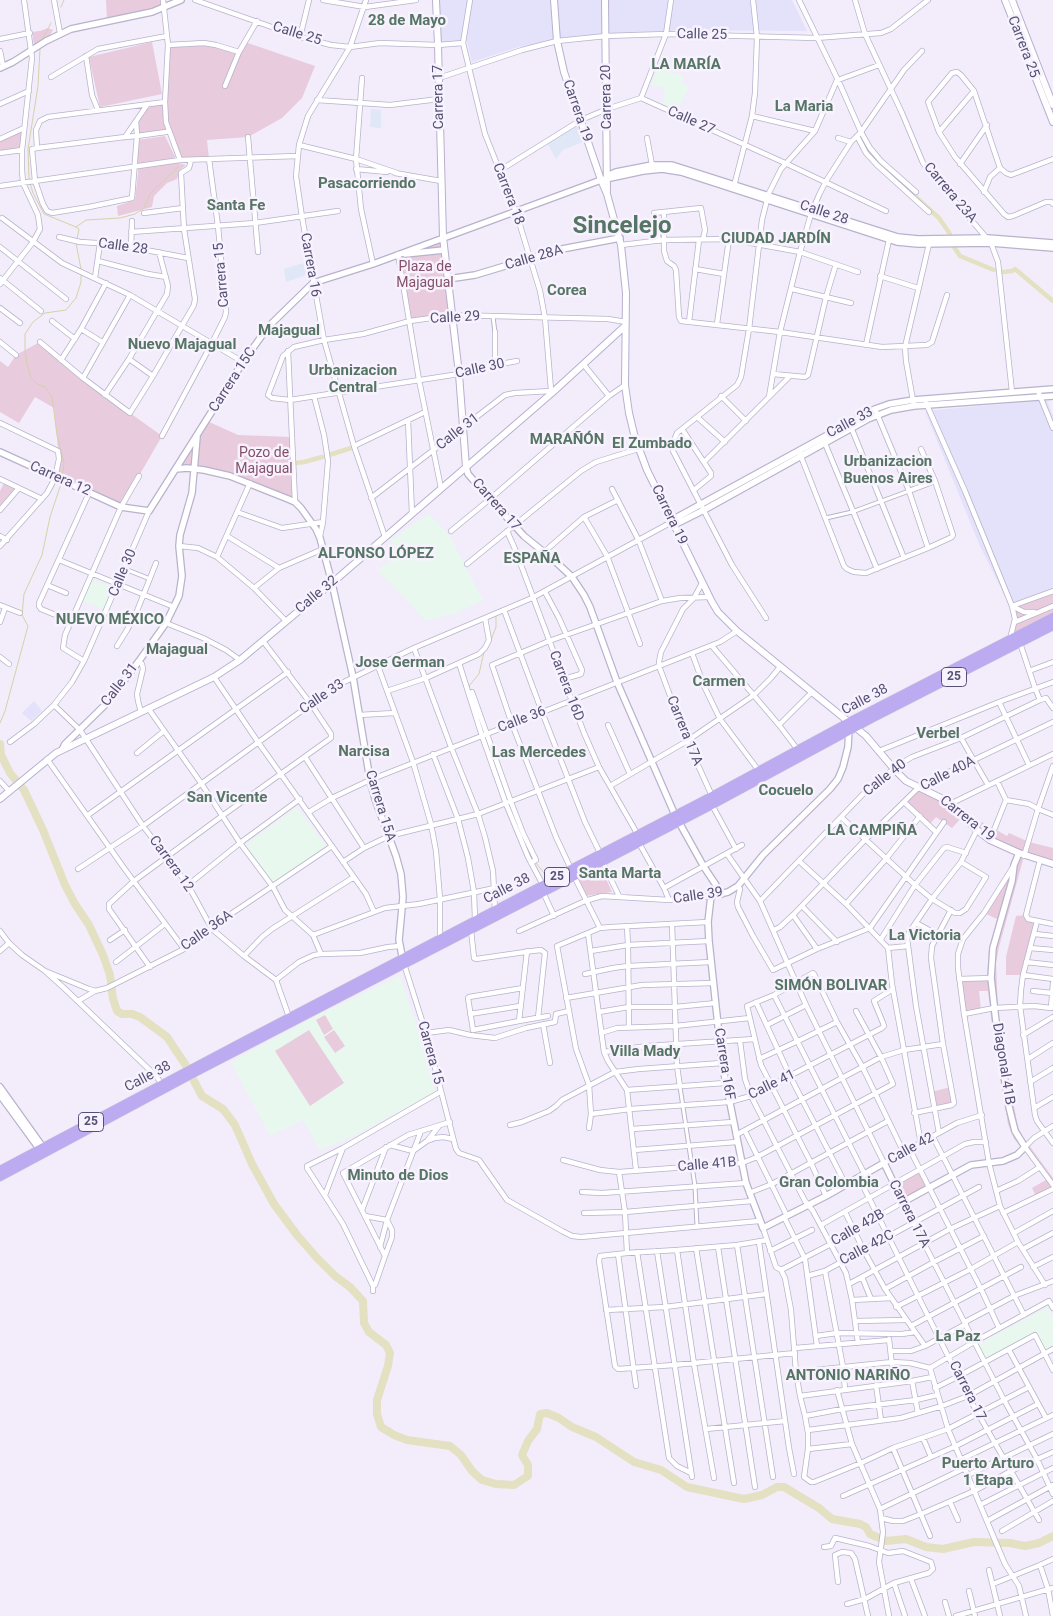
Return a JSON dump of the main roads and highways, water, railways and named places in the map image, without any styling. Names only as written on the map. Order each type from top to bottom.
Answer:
[{"type":"highway","name":"Calle 38","points":[[677,819],[712,796],[849,722],[1053,617]]},
{"type":"highway","name":"Calle 38","points":[[195,1070],[290,1017],[403,961],[471,930],[572,872],[677,819],[712,805],[852,729],[1053,626]]},
{"type":"highway","name":"Calle 38","points":[[0,1170],[43,1150],[403,961],[475,920],[543,888]]},
{"type":"highway","name":"Calle 38","points":[[0,1177],[43,1150]]},
{"type":"main road","name":"Carrera 17","points":[[436,0],[443,237],[464,428],[466,467]]},
{"type":"main road","name":"Carrera 19","points":[[554,0],[557,41],[564,72],[581,120],[606,178]]},
{"type":"main road","name":"Carrera 20","points":[[605,0],[607,194]]},
{"type":"main road","name":"Carrera 25","points":[[1005,0],[1053,122]]},
{"type":"main road","name":"Carrera 25","points":[[1012,0],[1051,94],[1053,105]]},
{"type":"main road","name":"Carrera 19","points":[[607,194],[620,242],[625,275],[625,386],[629,413],[638,449],[671,523],[718,612],[737,631],[849,722],[852,729],[879,751],[906,780],[935,794],[950,804],[976,830],[990,840],[1021,854],[1053,864]]},
{"type":"main road","name":"Calle 32","points":[[0,799],[47,759],[63,748],[214,677],[240,660],[584,365],[625,324]]},
{"type":"waterway","points":[[61,7],[64,0]]},
{"type":"waterway","points":[[41,42],[51,23]]},
{"type":"waterway","points":[[29,179],[28,149],[38,86],[40,49]]},
{"type":"waterway","points":[[865,147],[887,171],[939,218],[950,234]]},
{"type":"waterway","points":[[76,227],[86,220],[120,218],[135,214],[144,208],[150,194],[178,167]]},
{"type":"waterway","points":[[30,183],[44,214],[79,229],[77,239]]},
{"type":"waterway","points":[[76,243],[81,269]]},
{"type":"waterway","points":[[954,247],[960,256],[994,270]]},
{"type":"waterway","points":[[1003,272],[1015,269],[1053,301]]},
{"type":"waterway","points":[[62,477],[64,463],[57,435],[52,397],[45,387],[37,384],[31,378],[27,364],[25,334],[33,322],[45,313],[66,310],[76,298],[81,282],[81,273]]},
{"type":"waterway","points":[[329,455],[351,448]]},
{"type":"waterway","points":[[295,463],[322,457]]},
{"type":"waterway","points":[[0,723],[28,626],[22,615],[24,594],[42,555],[50,517],[61,484]]},
{"type":"waterway","points":[[491,640],[496,627],[496,615]]},
{"type":"waterway","points":[[470,691],[469,686],[479,674],[484,652]]},
{"type":"waterway","points":[[485,738],[507,798]]},
{"type":"waterway","points":[[0,744],[1,755],[10,773],[24,790],[43,830],[65,885],[89,925],[103,955],[110,975],[113,999],[117,1011],[122,1014],[132,1014],[140,1017],[167,1037],[185,1064],[202,1096],[223,1109],[235,1125],[252,1164],[274,1204],[297,1235],[317,1258],[363,1301],[364,1323],[369,1332],[386,1345],[390,1353],[388,1366],[377,1400],[377,1414],[381,1427],[407,1440],[450,1446],[461,1455],[472,1471],[482,1480],[496,1484],[514,1485],[528,1476],[528,1465],[522,1455],[528,1441],[537,1429],[540,1414],[547,1413],[559,1418],[572,1427],[596,1437],[634,1462],[661,1470],[687,1487],[744,1499],[762,1495],[777,1487],[784,1487],[819,1508],[832,1519],[860,1524],[866,1527],[870,1534],[886,1541],[906,1539],[926,1547],[943,1549],[974,1542],[1010,1543],[1025,1546],[1039,1543],[1053,1536]]},
{"type":"waterway","points":[[509,805],[514,816]]},
{"type":"waterway","points":[[536,863],[548,878]]},
{"type":"district","name":"28 de Mayo","points":[[407,21]]},
{"type":"district","name":"LA MARÍA","points":[[686,65]]},
{"type":"district","name":"La Maria","points":[[804,107]]},
{"type":"district","name":"Pasacorriendo","points":[[367,184]]},
{"type":"district","name":"Santa Fe","points":[[236,206]]},
{"type":"district","name":"Sincelejo","points":[[622,227]]},
{"type":"district","name":"CIUDAD JARDÍN","points":[[776,239]]},
{"type":"district","name":"Corea","points":[[567,291]]},
{"type":"district","name":"Majagual","points":[[289,331]]},
{"type":"district","name":"Nuevo Majagual","points":[[182,345]]},
{"type":"district","name":"Urbanizacion Central","points":[[353,380]]},
{"type":"district","name":"MARAÑÓN","points":[[567,440]]},
{"type":"district","name":"El Zumbado","points":[[652,444]]},
{"type":"district","name":"Urbanizacion Buenos Aires","points":[[888,470]]},
{"type":"district","name":"ALFONSO LÓPEZ","points":[[376,554]]},
{"type":"district","name":"ESPAÑA","points":[[532,559]]},
{"type":"district","name":"NUEVO MÉXICO","points":[[110,620]]},
{"type":"district","name":"Majagual","points":[[177,650]]},
{"type":"district","name":"Jose German","points":[[400,663]]},
{"type":"district","name":"Carmen","points":[[719,682]]},
{"type":"district","name":"Verbel","points":[[938,734]]},
{"type":"district","name":"Narcisa","points":[[364,752]]},
{"type":"district","name":"Las Mercedes","points":[[539,753]]},
{"type":"district","name":"Cocuelo","points":[[786,791]]},
{"type":"district","name":"San Vicente","points":[[227,798]]},
{"type":"district","name":"LA CAMPIÑA","points":[[872,831]]},
{"type":"district","name":"Santa Marta","points":[[620,874]]},
{"type":"district","name":"La Victoria","points":[[925,936]]},
{"type":"district","name":"SIMÓN BOLIVAR","points":[[831,986]]},
{"type":"district","name":"Villa Mady","points":[[645,1052]]},
{"type":"district","name":"Minuto de Dios","points":[[398,1176]]},
{"type":"district","name":"Gran Colombia","points":[[829,1183]]},
{"type":"district","name":"La Paz","points":[[958,1337]]},
{"type":"district","name":"ANTONIO NARIÑO","points":[[848,1376]]},
{"type":"district","name":"Puerto Arturo 1 Etapa","points":[[988,1472]]},
{"type":"park label","name":"Plaza de Majagual","points":[[425,276]]},
{"type":"park label","name":"Pozo de Majagual","points":[[264,462]]}]
